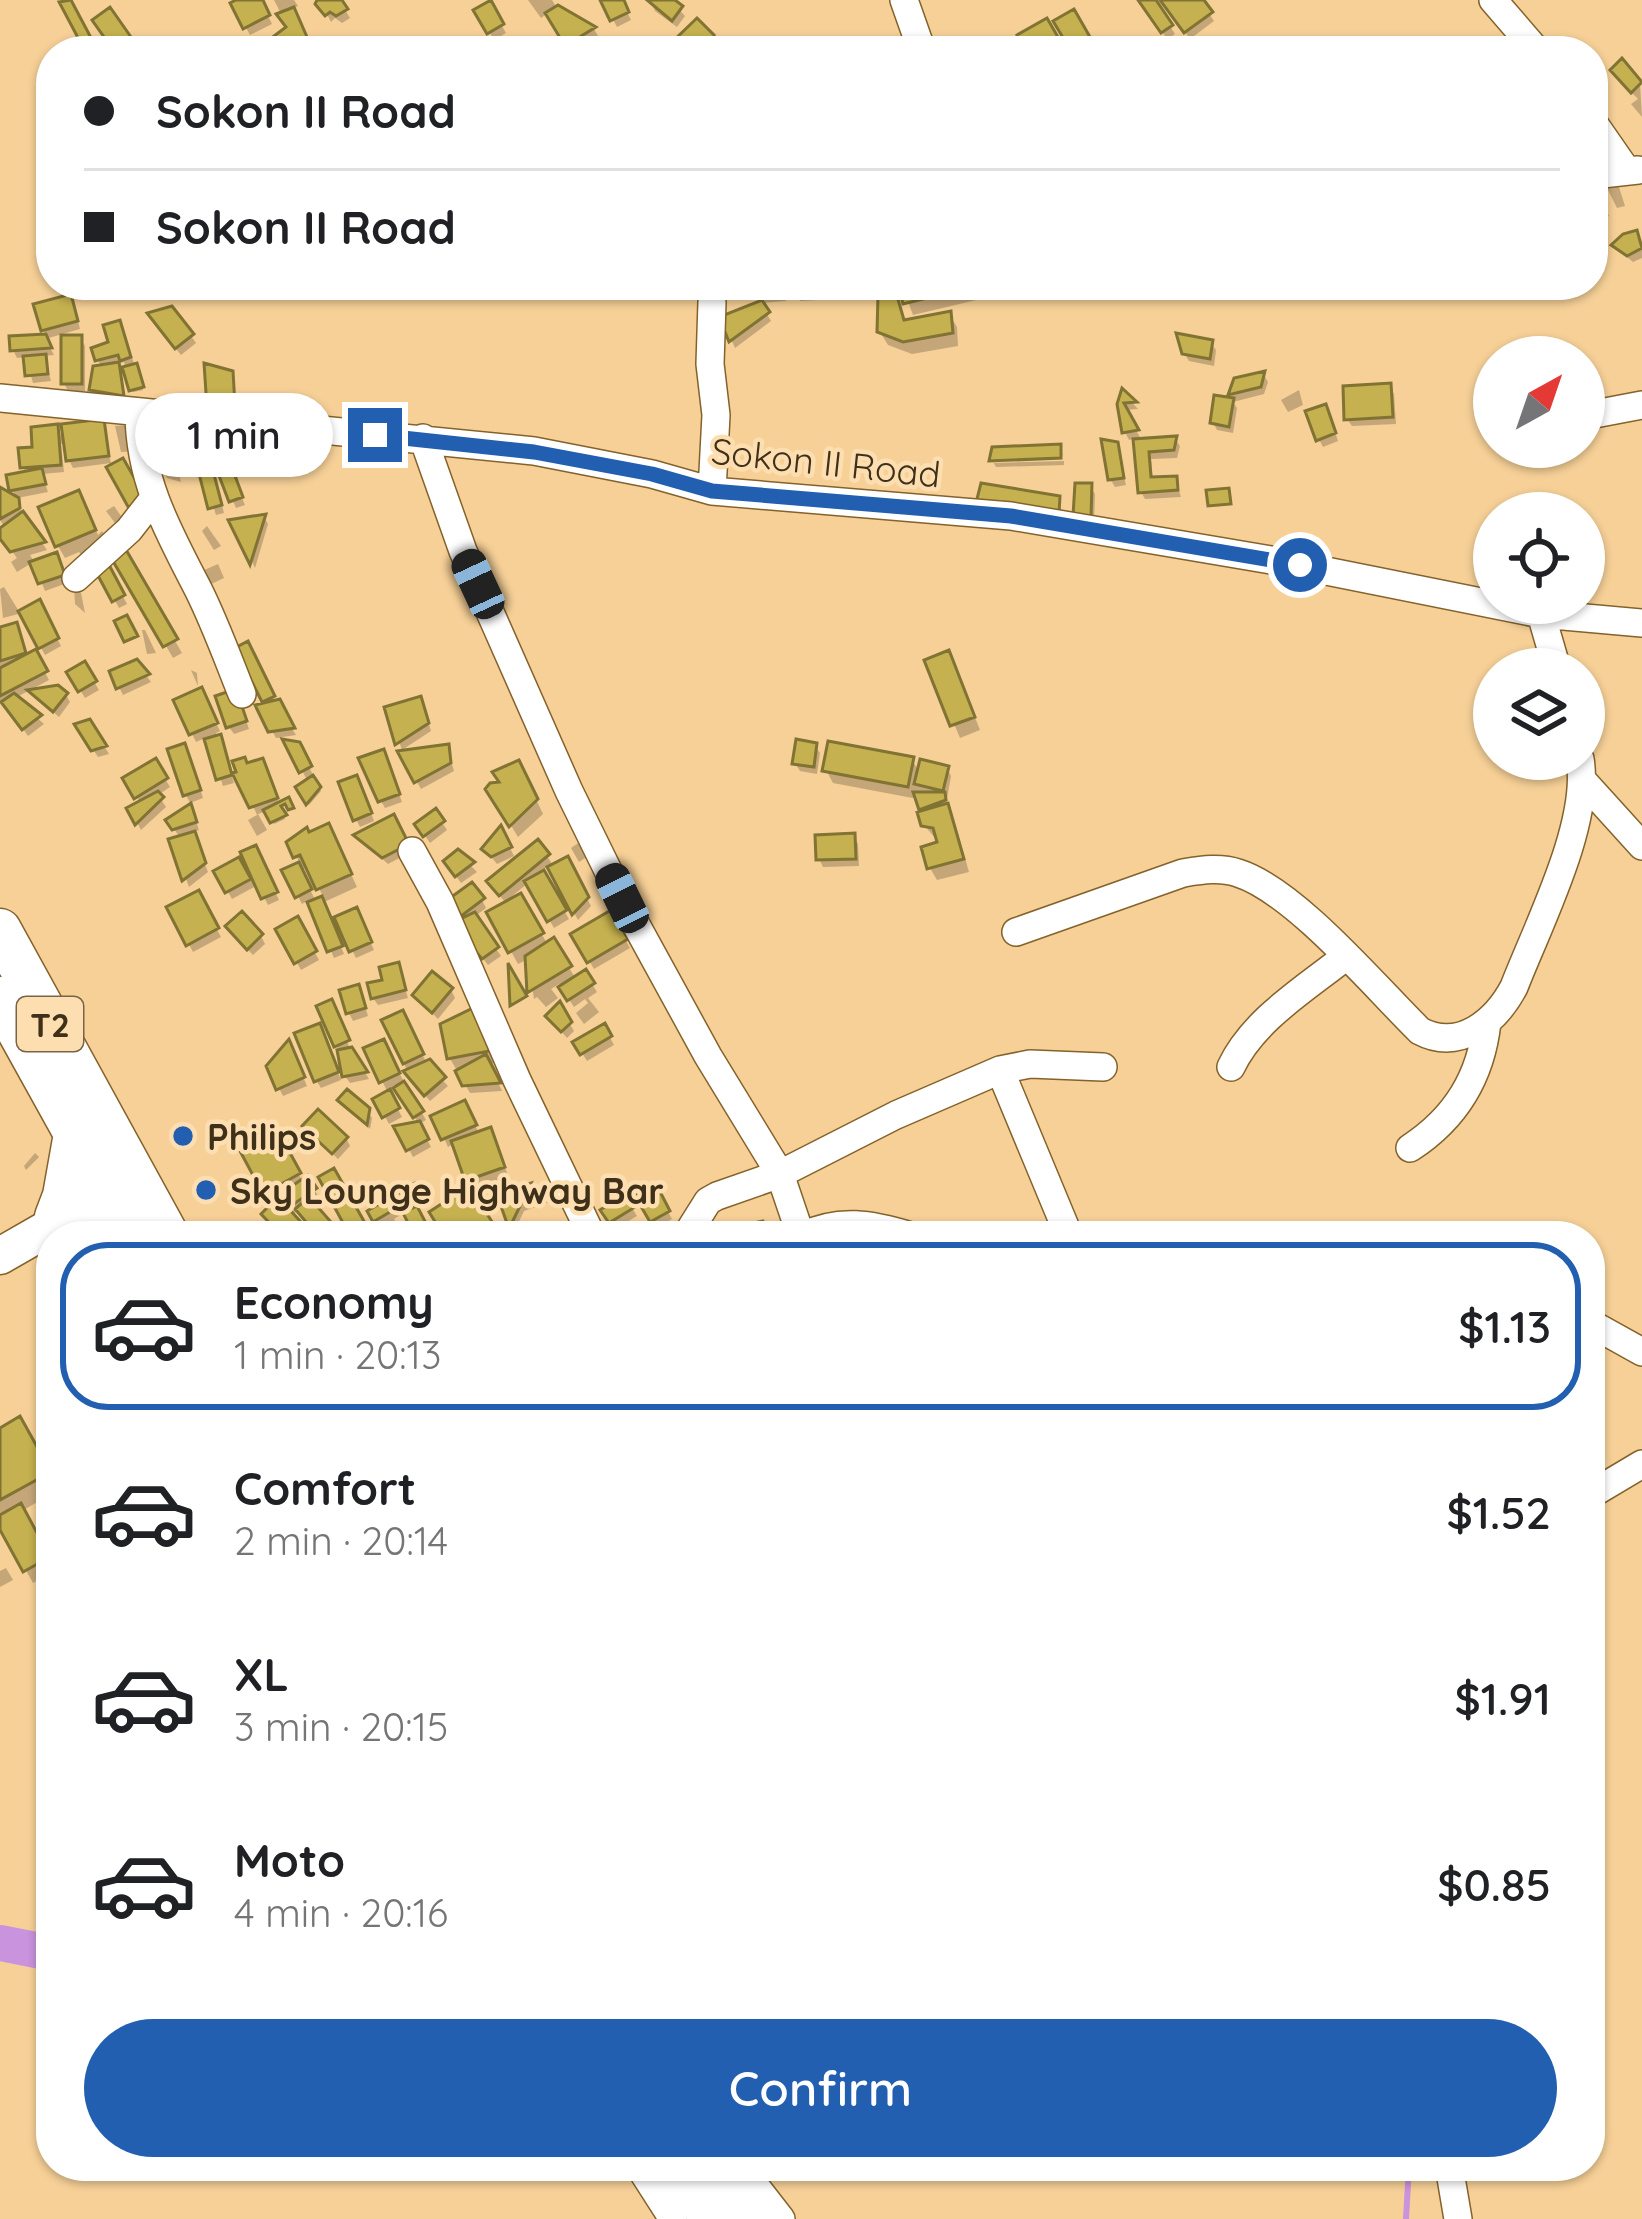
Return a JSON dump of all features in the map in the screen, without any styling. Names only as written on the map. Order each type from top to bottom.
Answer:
[{"type":"highway","name":"T2","points":[[0,930],[123,1205]]},
{"type":"highway","name":"T2","points":[[0,998],[75,1134],[123,1205]]},
{"type":"highway","points":[[58,1221],[75,1134]]},
{"type":"highway","points":[[67,1221],[123,1205]]},
{"type":"highway","points":[[686,2181],[712,2219]]},
{"type":"highway","points":[[729,2181],[756,2219]]},
{"type":"main road","points":[[0,1256],[36,1236]]},
{"type":"street","points":[[904,0],[917,36]]},
{"type":"street","points":[[1492,12],[1520,36]]},
{"type":"street","points":[[1608,139],[1637,172]]},
{"type":"street","points":[[712,302],[710,364],[716,416],[712,491]]},
{"type":"street","name":"Sokon II Road","points":[[0,398],[423,438],[587,460],[712,491],[1011,516],[1473,600]]},
{"type":"street","points":[[1605,412],[1642,404]]},
{"type":"street","points":[[140,412],[145,472],[154,498],[242,694]]},
{"type":"street","points":[[423,438],[463,550],[569,791],[708,1056],[780,1174],[796,1221]]},
{"type":"street","points":[[76,578],[129,530],[154,498]]},
{"type":"street","name":"Sokon II Road","points":[[1605,620],[1642,623]]},
{"type":"street","points":[[1016,932],[1183,873],[1209,868],[1235,872],[1258,881],[1420,1031],[1432,1038],[1456,1037],[1487,1022],[1504,1006],[1514,987],[1578,821],[1581,780]]},
{"type":"street","points":[[1589,780],[1642,846]]},
{"type":"street","points":[[412,851],[440,902],[585,1221]]},
{"type":"street","points":[[1231,1067],[1241,1046],[1259,1027],[1345,957]]},
{"type":"street","points":[[1410,1148],[1453,1114],[1484,1051],[1487,1022]]},
{"type":"street","points":[[695,1221],[708,1201],[780,1174],[896,1115],[1000,1070],[1030,1064],[1103,1067]]},
{"type":"street","points":[[1000,1070],[1063,1221]]},
{"type":"street","points":[[1605,1331],[1642,1352]]},
{"type":"street","points":[[1605,1486],[1642,1464]]},
{"type":"street","points":[[649,2181],[674,2219]]},
{"type":"street","points":[[751,2181],[781,2219]]},
{"type":"street","points":[[1452,2181],[1458,2219]]},
{"type":"building","points":[[71,0],[90,36],[77,36],[59,2]]},
{"type":"building","points":[[263,0],[270,15],[243,29],[230,3]]},
{"type":"building","points":[[317,0],[342,0],[348,9],[325,16]]},
{"type":"building","points":[[491,0],[504,24],[487,34],[473,10]]},
{"type":"building","points":[[600,0],[624,0],[629,12],[610,21]]},
{"type":"building","points":[[647,0],[675,0],[683,6],[672,21]]},
{"type":"building","points":[[1138,0],[1156,0],[1173,25],[1161,33]]},
{"type":"building","points":[[1160,0],[1204,0],[1213,12],[1184,33]]},
{"type":"building","points":[[558,5],[596,27],[581,36],[559,36],[545,13]]},
{"type":"building","points":[[110,7],[130,36],[103,36],[92,20]]},
{"type":"building","points":[[294,7],[307,36],[274,36],[286,27],[276,14]]},
{"type":"building","points":[[1074,9],[1089,36],[1062,36],[1053,21]]},
{"type":"building","points":[[697,18],[714,35],[713,36],[678,36]]},
{"type":"building","points":[[1047,18],[1057,36],[1018,36]]},
{"type":"building","points":[[1622,58],[1642,82],[1631,93],[1610,70]]},
{"type":"building","points":[[1637,230],[1642,248],[1627,256],[1611,245],[1623,234]]},
{"type":"building","points":[[73,300],[78,321],[41,331],[33,304]]},
{"type":"building","points":[[762,300],[770,312],[729,342],[719,317]]},
{"type":"building","points":[[878,300],[898,300],[904,320],[951,311],[953,333],[903,342],[877,332]]},
{"type":"building","points":[[172,306],[194,334],[175,349],[147,313]]},
{"type":"building","points":[[120,320],[131,357],[95,361],[91,348],[108,342],[103,325]]},
{"type":"building","points":[[1176,333],[1213,340],[1210,359],[1182,354]]},
{"type":"building","points":[[46,334],[52,348],[10,351],[9,336]]},
{"type":"building","points":[[61,335],[82,335],[82,384],[61,384]]},
{"type":"building","points":[[46,354],[48,374],[25,376],[23,356]]},
{"type":"building","points":[[119,362],[124,396],[89,390],[93,366]]},
{"type":"building","points":[[137,363],[144,387],[129,391],[122,367]]},
{"type":"building","points":[[204,363],[233,371],[235,406],[207,408]]},
{"type":"building","points":[[1265,371],[1261,387],[1228,395],[1234,378]]},
{"type":"building","points":[[1391,383],[1393,417],[1344,420],[1343,386]]},
{"type":"building","points":[[1122,388],[1137,402],[1124,403],[1139,430],[1122,433],[1117,404]]},
{"type":"building","points":[[1214,395],[1234,398],[1229,427],[1210,423]]},
{"type":"building","points":[[1326,404],[1336,433],[1316,441],[1305,411]]},
{"type":"building","points":[[104,419],[109,456],[66,461],[61,424]]},
{"type":"building","points":[[58,424],[61,465],[20,468],[18,448],[32,447],[31,427]]},
{"type":"building","points":[[166,424],[180,459],[158,468],[144,433]]},
{"type":"building","points":[[263,432],[266,448],[239,453],[236,438]]},
{"type":"building","points":[[210,435],[231,435],[231,458],[210,459]]},
{"type":"building","points":[[1177,436],[1174,450],[1149,452],[1151,477],[1177,476],[1178,490],[1138,493],[1133,439]]},
{"type":"building","points":[[1101,439],[1118,442],[1124,478],[1108,480]]},
{"type":"building","points":[[1061,444],[1061,458],[989,461],[992,447]]},
{"type":"building","points":[[123,458],[148,502],[131,512],[106,467]]},
{"type":"building","points":[[210,459],[222,505],[208,509],[196,462]]},
{"type":"building","points":[[215,465],[231,465],[243,497],[229,502]]},
{"type":"building","points":[[42,468],[46,484],[9,491],[6,475]]},
{"type":"building","points":[[981,483],[1060,496],[1059,514],[976,503]]},
{"type":"building","points":[[1075,483],[1092,483],[1091,517],[1073,516]]},
{"type":"building","points":[[0,487],[19,498],[20,508],[0,519]]},
{"type":"building","points":[[1229,488],[1231,504],[1208,506],[1206,490]]},
{"type":"building","points":[[79,490],[96,530],[55,547],[38,507]]},
{"type":"building","points":[[23,511],[46,542],[10,552],[0,539],[0,528]]},
{"type":"building","points":[[266,514],[250,565],[228,520]]},
{"type":"building","points":[[125,548],[178,639],[163,647],[110,556]]},
{"type":"building","points":[[57,552],[65,575],[38,584],[29,562]]},
{"type":"building","points":[[107,561],[125,595],[112,602],[94,568]]},
{"type":"building","points":[[40,599],[59,638],[38,649],[18,611]]},
{"type":"building","points":[[127,615],[138,636],[124,642],[114,621]]},
{"type":"building","points":[[17,622],[26,653],[0,661],[0,627]]},
{"type":"building","points":[[248,641],[275,696],[262,702],[235,648]]},
{"type":"building","points":[[36,649],[48,671],[0,696],[0,668]]},
{"type":"building","points":[[949,650],[975,717],[950,726],[924,660]]},
{"type":"building","points":[[137,659],[150,674],[116,689],[109,671]]},
{"type":"building","points":[[85,661],[97,681],[78,692],[66,672]]},
{"type":"building","points":[[58,685],[68,693],[53,712],[27,690]]},
{"type":"building","points":[[202,687],[218,723],[189,735],[173,700]]},
{"type":"building","points":[[236,689],[247,721],[226,728],[215,696]]},
{"type":"building","points":[[14,693],[42,715],[22,730],[1,702]]},
{"type":"building","points":[[421,696],[429,723],[395,745],[384,707]]},
{"type":"building","points":[[280,699],[295,728],[268,732],[255,705]]},
{"type":"building","points":[[90,719],[107,746],[91,751],[74,724]]},
{"type":"building","points":[[221,734],[232,775],[216,780],[204,739]]},
{"type":"building","points":[[282,739],[300,742],[312,766],[299,773]]},
{"type":"building","points":[[796,739],[817,743],[814,767],[792,764]]},
{"type":"building","points":[[828,741],[914,757],[908,787],[822,771]]},
{"type":"building","points":[[185,743],[201,790],[183,796],[167,749]]},
{"type":"building","points":[[449,744],[451,763],[414,783],[397,751]]},
{"type":"building","points":[[384,749],[400,794],[378,802],[358,758]]},
{"type":"building","points":[[245,757],[247,763],[263,758],[278,798],[249,808],[232,773],[236,772],[232,761]]},
{"type":"building","points":[[156,758],[168,778],[134,799],[122,778]]},
{"type":"building","points":[[920,759],[949,766],[943,791],[914,784]]},
{"type":"building","points":[[519,760],[538,799],[509,827],[485,789],[499,782],[492,772]]},
{"type":"building","points":[[313,775],[321,787],[306,805],[295,787]]},
{"type":"building","points":[[357,775],[372,813],[353,821],[338,782]]},
{"type":"building","points":[[158,791],[164,797],[135,825],[126,808]]},
{"type":"building","points":[[913,792],[945,792],[946,800],[919,810]]},
{"type":"building","points":[[289,797],[294,808],[281,806],[287,815],[270,823],[263,810]]},
{"type":"building","points":[[191,803],[197,822],[172,830],[165,820]]},
{"type":"building","points":[[948,803],[964,859],[927,869],[921,847],[937,842],[933,828],[921,826],[917,812]]},
{"type":"building","points":[[436,808],[445,821],[423,837],[414,824]]},
{"type":"building","points":[[394,814],[409,844],[382,858],[353,835]]},
{"type":"building","points":[[329,823],[352,874],[316,890],[300,855],[293,858],[286,842],[307,827],[309,832]]},
{"type":"building","points":[[501,825],[512,847],[491,857],[481,849]]},
{"type":"building","points":[[195,831],[206,863],[182,881],[168,839]]},
{"type":"building","points":[[855,833],[856,859],[816,860],[815,835]]},
{"type":"building","points":[[538,839],[550,854],[499,896],[486,881]]},
{"type":"building","points":[[256,845],[278,892],[261,899],[240,852]]},
{"type":"building","points":[[458,849],[475,862],[455,877],[443,861]]},
{"type":"building","points":[[568,856],[589,897],[572,915],[547,867]]},
{"type":"building","points":[[239,857],[251,879],[225,893],[213,871]]},
{"type":"building","points":[[299,862],[312,889],[295,898],[281,870]]},
{"type":"building","points":[[544,870],[567,910],[547,922],[524,881]]},
{"type":"building","points":[[472,882],[485,898],[452,923],[439,906]]},
{"type":"building","points":[[199,890],[219,928],[186,946],[166,907]]},
{"type":"building","points":[[521,893],[544,933],[508,953],[486,912]]},
{"type":"building","points":[[322,896],[343,946],[327,952],[307,902]]},
{"type":"building","points":[[357,907],[372,942],[349,952],[334,917]]},
{"type":"building","points":[[611,910],[628,939],[587,963],[570,934]]},
{"type":"building","points":[[242,911],[263,934],[247,950],[225,926]]},
{"type":"building","points":[[475,912],[499,947],[482,959],[452,923]]},
{"type":"building","points":[[298,916],[317,951],[294,964],[275,929]]},
{"type":"building","points":[[554,937],[572,966],[527,993],[525,956]]},
{"type":"building","points":[[399,962],[406,990],[371,999],[367,983],[382,980],[379,967]]},
{"type":"building","points":[[508,963],[527,996],[510,1006]]},
{"type":"building","points":[[586,969],[595,983],[567,1001],[558,987]]},
{"type":"building","points":[[432,971],[453,988],[432,1013],[412,995]]},
{"type":"building","points":[[359,984],[366,1008],[346,1014],[339,990]]},
{"type":"building","points":[[332,999],[350,1040],[334,1047],[316,1006]]},
{"type":"building","points":[[560,1001],[572,1022],[561,1032],[545,1016]]},
{"type":"building","points":[[475,1007],[495,1050],[447,1059],[440,1024]]},
{"type":"building","points":[[403,1010],[424,1054],[403,1064],[381,1020]]},
{"type":"building","points":[[320,1023],[339,1072],[314,1082],[294,1033]]},
{"type":"building","points":[[605,1023],[612,1036],[580,1055],[572,1042]]},
{"type":"building","points":[[289,1039],[305,1077],[276,1090],[266,1066]]},
{"type":"building","points":[[384,1039],[400,1073],[379,1083],[363,1048]]},
{"type":"building","points":[[352,1047],[368,1072],[342,1077],[337,1050]]},
{"type":"building","points":[[486,1054],[501,1083],[462,1086],[455,1071]]},
{"type":"building","points":[[430,1059],[446,1077],[424,1096],[403,1071]]},
{"type":"building","points":[[404,1081],[424,1111],[413,1118],[393,1088]]},
{"type":"building","points":[[347,1089],[370,1108],[367,1125],[337,1100]]},
{"type":"building","points":[[390,1089],[400,1108],[382,1118],[372,1099]]},
{"type":"building","points":[[465,1100],[477,1125],[441,1140],[430,1116]]},
{"type":"building","points":[[318,1109],[348,1137],[332,1154],[302,1126]]},
{"type":"building","points":[[420,1121],[429,1139],[406,1151],[393,1126]]},
{"type":"building","points":[[491,1127],[505,1167],[465,1181],[451,1141]]},
{"type":"building","points":[[278,1131],[301,1173],[263,1194],[240,1151]]},
{"type":"building","points":[[334,1168],[364,1221],[342,1221],[318,1177]]},
{"type":"building","points":[[308,1175],[317,1188],[288,1208],[279,1195]]},
{"type":"building","points":[[415,1183],[424,1192],[375,1221],[367,1211]]},
{"type":"building","points":[[531,1183],[513,1221],[506,1221],[497,1195]]},
{"type":"building","points":[[656,1184],[670,1211],[649,1221],[635,1196]]},
{"type":"building","points":[[469,1186],[492,1221],[435,1221],[429,1212]]},
{"type":"building","points":[[627,1193],[635,1207],[612,1221],[600,1210]]},
{"type":"building","points":[[278,1197],[300,1221],[268,1221],[261,1214]]},
{"type":"building","points":[[309,1197],[330,1221],[305,1221],[295,1209]]},
{"type":"building","points":[[417,1206],[425,1221],[407,1221],[403,1213]]},
{"type":"building","points":[[20,1416],[36,1445],[36,1480],[0,1500],[0,1428]]},
{"type":"building","points":[[21,1503],[36,1531],[36,1565],[23,1572],[0,1530],[0,1515]]},
{"type":"waterway","points":[[0,1943],[36,1950]]},
{"type":"waterway","points":[[1406,2219],[1408,2181]]},
{"type":"place","name":"Philips","points":[[183,1136]]},
{"type":"place","name":"Sky Lounge Highway Bar","points":[[206,1190]]},
{"type":"route","points":[[375,435],[534,452],[652,474],[712,491],[1011,516],[1300,565]]}]
